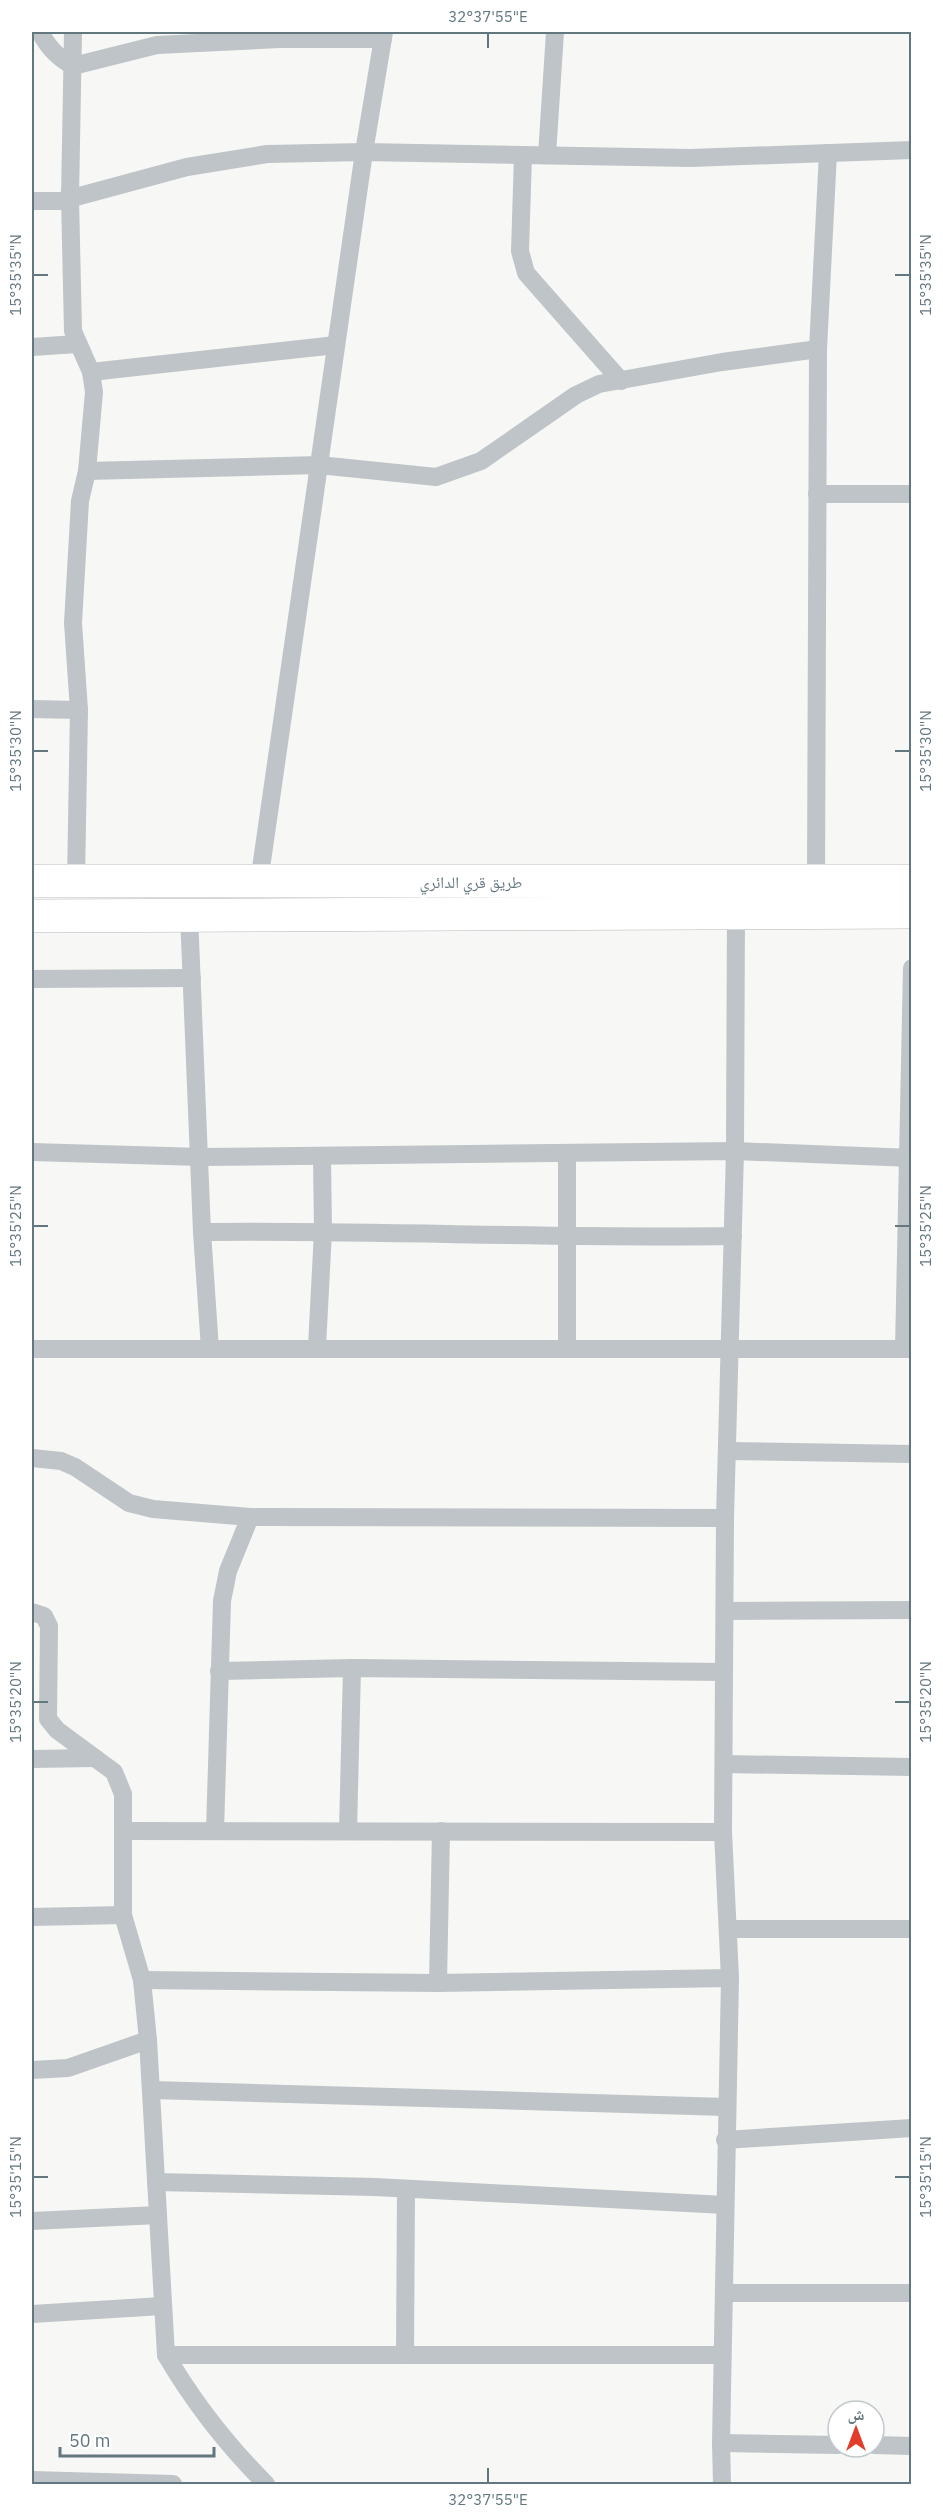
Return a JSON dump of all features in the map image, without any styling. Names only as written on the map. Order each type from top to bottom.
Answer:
[{"type":"highway","name":"طريق قري الدائري","points":[[32,881],[259,882],[736,898],[912,912]]},
{"type":"highway","name":"طريق قري الدائري","points":[[32,916],[189,915],[736,898],[816,882],[912,881]]},
{"type":"street","points":[[40,32],[47,45],[61,59],[73,66],[156,45],[384,35],[364,152],[259,882]]},
{"type":"street","points":[[73,32],[70,198],[73,331],[76,344],[91,372],[94,392],[87,471],[80,501],[73,623],[79,710],[76,880]]},
{"type":"street","points":[[547,155],[555,32]]},
{"type":"street","points":[[32,201],[70,198],[223,159],[267,154],[364,152],[691,158],[912,150]]},
{"type":"street","points":[[816,882],[818,350],[828,153]]},
{"type":"street","points":[[523,155],[520,250],[526,273],[621,381]]},
{"type":"street","points":[[32,347],[76,344]]},
{"type":"street","points":[[91,372],[336,345]]},
{"type":"street","points":[[87,471],[319,465],[436,477],[481,461],[576,395],[599,384],[722,362],[818,350]]},
{"type":"street","points":[[817,494],[912,494]]},
{"type":"street","points":[[32,710],[79,710]]},
{"type":"street","points":[[722,2484],[725,2140],[730,1978],[723,1832],[725,1518],[735,1151],[736,898]]},
{"type":"street","points":[[189,915],[201,1157],[202,1232],[210,1349]]},
{"type":"street","points":[[32,1349],[567,1347],[908,1349],[912,968]]},
{"type":"street","points":[[32,979],[192,978]]},
{"type":"street","points":[[32,1152],[201,1157],[322,1157],[735,1151],[909,1158]]},
{"type":"street","points":[[567,1153],[567,1347]]},
{"type":"street","points":[[317,1347],[323,1231],[322,1157]]},
{"type":"street","points":[[202,1232],[323,1231],[733,1236]]},
{"type":"street","points":[[727,1451],[912,1454]]},
{"type":"street","points":[[32,1458],[61,1461],[75,1467],[129,1503],[140,1507],[250,1516],[725,1518]]},
{"type":"street","points":[[215,1830],[219,1671],[224,1584],[250,1516]]},
{"type":"street","points":[[725,1611],[912,1610]]},
{"type":"street","points":[[32,1612],[44,1616],[49,1626],[48,1719],[57,1730],[114,1772],[120,1781],[123,1794],[123,1916],[142,1980],[148,2040],[166,2355],[185,2388],[233,2452],[266,2484]]},
{"type":"street","points":[[219,1671],[352,1668],[724,1672]]},
{"type":"street","points":[[348,1830],[352,1668]]},
{"type":"street","points":[[32,1759],[95,1758]]},
{"type":"street","points":[[724,1764],[912,1767]]},
{"type":"street","points":[[123,1830],[723,1832]]},
{"type":"street","points":[[438,1983],[441,1830]]},
{"type":"street","points":[[32,1917],[123,1916]]},
{"type":"street","points":[[728,1929],[912,1929]]},
{"type":"street","points":[[142,1980],[438,1983],[730,1978]]},
{"type":"street","points":[[32,2070],[68,2068],[148,2040]]},
{"type":"street","points":[[152,2090],[726,2106]]},
{"type":"street","points":[[725,2140],[912,2128]]},
{"type":"street","points":[[156,2181],[725,2205]]},
{"type":"street","points":[[405,2355],[406,2190]]},
{"type":"street","points":[[32,2221],[158,2215]]},
{"type":"street","points":[[725,2293],[912,2293]]},
{"type":"street","points":[[32,2314],[162,2306]]},
{"type":"street","points":[[166,2355],[722,2355]]},
{"type":"street","points":[[721,2443],[826,2445]]},
{"type":"street","points":[[886,2445],[912,2446]]},
{"type":"street","points":[[32,2480],[173,2484]]}]
